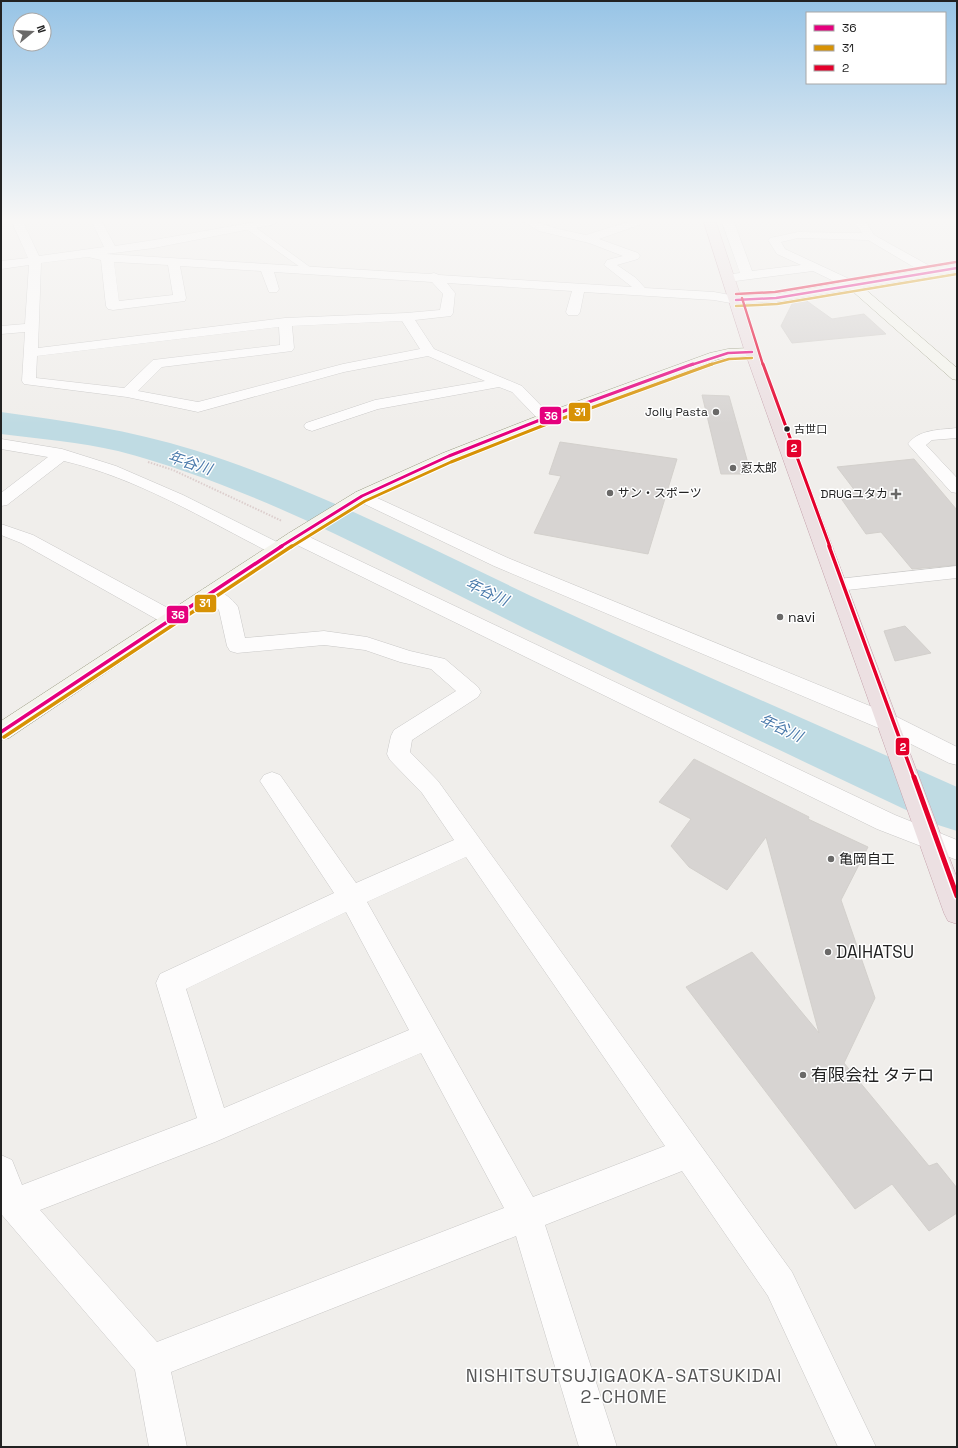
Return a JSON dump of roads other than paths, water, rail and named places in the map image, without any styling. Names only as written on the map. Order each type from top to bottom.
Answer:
[{"type":"highway","points":[[732,290],[752,352],[892,730],[927,833],[957,913]]},
{"type":"main road","points":[[736,300],[776,298],[831,290]]},
{"type":"street","points":[[34,290],[29,381],[127,393],[198,407],[343,368],[429,352],[516,389],[545,418]]},
{"type":"street","points":[[112,290],[113,306],[180,298],[178,290]]},
{"type":"street","points":[[30,353],[285,322],[406,317],[446,313],[449,294],[445,290]]},
{"type":"street","points":[[573,312],[578,290]]},
{"type":"street","points":[[619,290],[714,296],[736,300]]},
{"type":"street","points":[[858,290],[957,376]]},
{"type":"street","points":[[406,317],[429,352]]},
{"type":"street","points":[[127,393],[158,363],[287,348],[285,322]]},
{"type":"street","points":[[1,330],[32,326]]},
{"type":"street","points":[[2,730],[302,533],[357,499],[449,456],[545,418],[714,356],[728,353],[752,352]]},
{"type":"street","points":[[312,426],[375,405],[502,382]]},
{"type":"street","points":[[957,433],[928,436],[916,444],[957,488]]},
{"type":"street","points":[[1,444],[62,454],[117,471],[156,488],[278,549]]},
{"type":"street","points":[[1,501],[62,454]]},
{"type":"street","points":[[357,499],[957,757]]},
{"type":"street","points":[[1,529],[41,546],[172,618]]},
{"type":"street","points":[[302,533],[886,822],[927,833],[957,850]]},
{"type":"street","points":[[838,585],[957,572]]},
{"type":"street","points":[[210,593],[228,607],[237,646],[324,638],[367,644],[407,657],[438,664],[470,692],[402,736],[398,754],[430,787],[780,1284],[857,1447]]},
{"type":"street","points":[[272,781],[351,897],[526,1216],[598,1447]]},
{"type":"street","points":[[215,1127],[170,983],[351,897],[470,844]]},
{"type":"street","points":[[13,1204],[215,1127],[427,1036]]},
{"type":"street","points":[[151,1362],[688,1153]]},
{"type":"street","points":[[1,1171],[13,1204],[151,1362],[168,1447]]},
{"type":"waterway","name":"年谷川","points":[[1,423],[78,433],[124,442],[179,457],[232,475],[285,496],[388,543],[593,642],[957,810]]},
{"type":"place","name":"Jolly Pasta","points":[[716,412]]},
{"type":"place","name":"古世口","points":[[787,429]]},
{"type":"place","name":"荵太郎","points":[[733,468]]},
{"type":"place","name":"サン・スポーツ","points":[[610,493]]},
{"type":"place","name":"DRUGユタカ","points":[[896,494]]},
{"type":"place","name":"navi","points":[[780,617]]},
{"type":"place","name":"亀岡自工","points":[[831,859]]},
{"type":"place","name":"DAIHATSU","points":[[828,952]]},
{"type":"place","name":"有限会社 タテロ","points":[[803,1075]]},
{"type":"district","name":"NISHITSUTSUJIGAOKA-SATSUKIDAI 2-CHOME","points":[[624,1386]]}]
